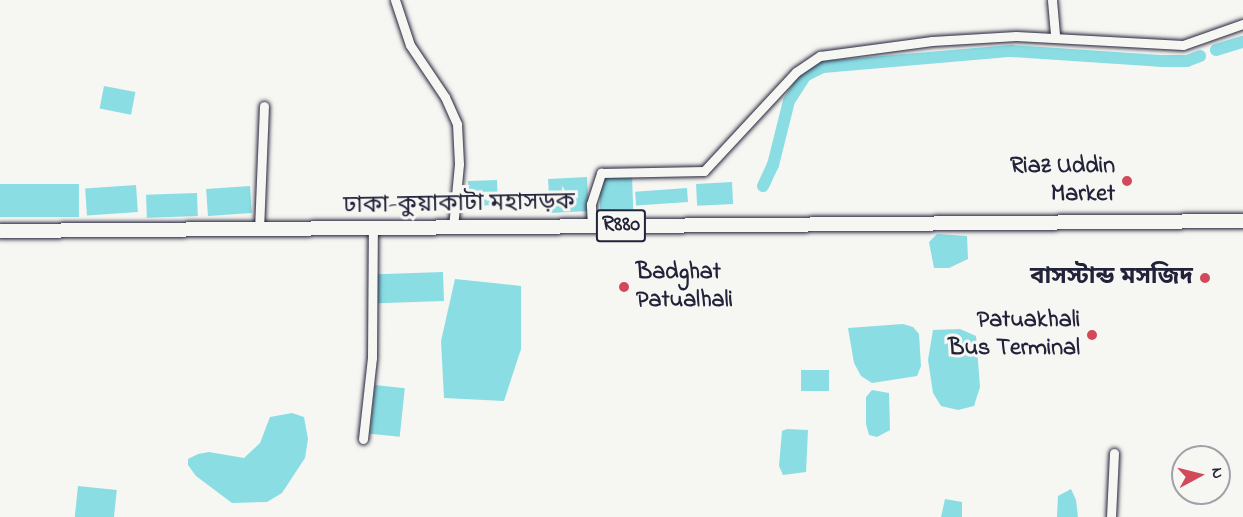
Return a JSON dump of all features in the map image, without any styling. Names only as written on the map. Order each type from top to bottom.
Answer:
[{"type":"main road","name":"ঢাকা-কুয়াকাটা মহাসড়ক","points":[[0,231],[1243,221]]},
{"type":"street","points":[[395,0],[410,45],[445,97],[457,124],[459,164],[453,227]]},
{"type":"street","points":[[1052,0],[1055,37]]},
{"type":"street","points":[[592,226],[591,204],[601,173],[704,171],[796,72],[820,56],[932,41],[1055,37],[1183,45],[1243,24]]},
{"type":"street","points":[[259,230],[264,106]]},
{"type":"street","points":[[363,439],[372,358],[373,229]]},
{"type":"street","points":[[1111,517],[1114,453]]},
{"type":"water","points":[[104,86],[135,92],[131,115],[100,109]]},
{"type":"water","points":[[632,175],[633,209],[600,210],[599,176]]},
{"type":"water","points":[[587,177],[589,211],[550,213],[548,179]]},
{"type":"water","points":[[497,180],[498,205],[469,206],[468,181]]},
{"type":"water","points":[[732,182],[733,204],[697,206],[696,184]]},
{"type":"water","points":[[0,184],[79,184],[79,217],[0,217]]},
{"type":"water","points":[[136,185],[138,212],[87,215],[85,189]]},
{"type":"water","points":[[250,186],[252,213],[208,216],[206,189]]},
{"type":"water","points":[[687,188],[688,202],[636,206],[635,192]]},
{"type":"water","points":[[197,193],[198,216],[147,218],[146,195]]},
{"type":"water","points":[[937,234],[967,236],[968,259],[949,268],[934,268],[929,242]]},
{"type":"water","points":[[443,272],[444,301],[378,303],[377,274]]},
{"type":"water","points":[[455,279],[521,286],[521,349],[504,401],[444,398],[441,341]]},
{"type":"water","points":[[903,324],[913,327],[919,334],[921,366],[917,376],[872,383],[861,376],[854,363],[848,328]]},
{"type":"water","points":[[960,329],[976,336],[980,387],[974,406],[958,410],[941,406],[933,393],[928,360],[933,330]]},
{"type":"water","points":[[801,370],[829,370],[829,391],[801,391]]},
{"type":"water","points":[[375,385],[405,388],[400,437],[370,434]]},
{"type":"water","points":[[872,390],[889,393],[890,430],[877,437],[869,435],[866,424],[866,397]]},
{"type":"water","points":[[292,413],[304,417],[308,439],[305,458],[282,493],[267,502],[232,503],[196,476],[188,465],[188,459],[209,452],[244,458],[260,443],[270,417]]},
{"type":"water","points":[[787,429],[808,430],[806,472],[783,475],[779,466],[782,431]]},
{"type":"water","points":[[78,486],[117,490],[114,517],[75,517]]},
{"type":"water","points":[[1071,489],[1076,500],[1078,517],[1057,517],[1058,496]]},
{"type":"water","points":[[945,499],[962,502],[962,517],[941,517]]},
{"type":"waterway","points":[[1216,50],[1243,42]]},
{"type":"waterway","points":[[763,186],[773,165],[789,101],[805,76],[823,67],[1011,51],[1160,61],[1187,61],[1200,56]]},
{"type":"place","name":"Riaz Uddin Market","points":[[1127,181]]},
{"type":"place","name":"বাসস্টান্ড মসজিদ","points":[[1205,278]]},
{"type":"place","name":"Badghat Patualhali","points":[[624,287]]},
{"type":"place","name":"Patuakhali Bus Terminal","points":[[1092,335]]}]
